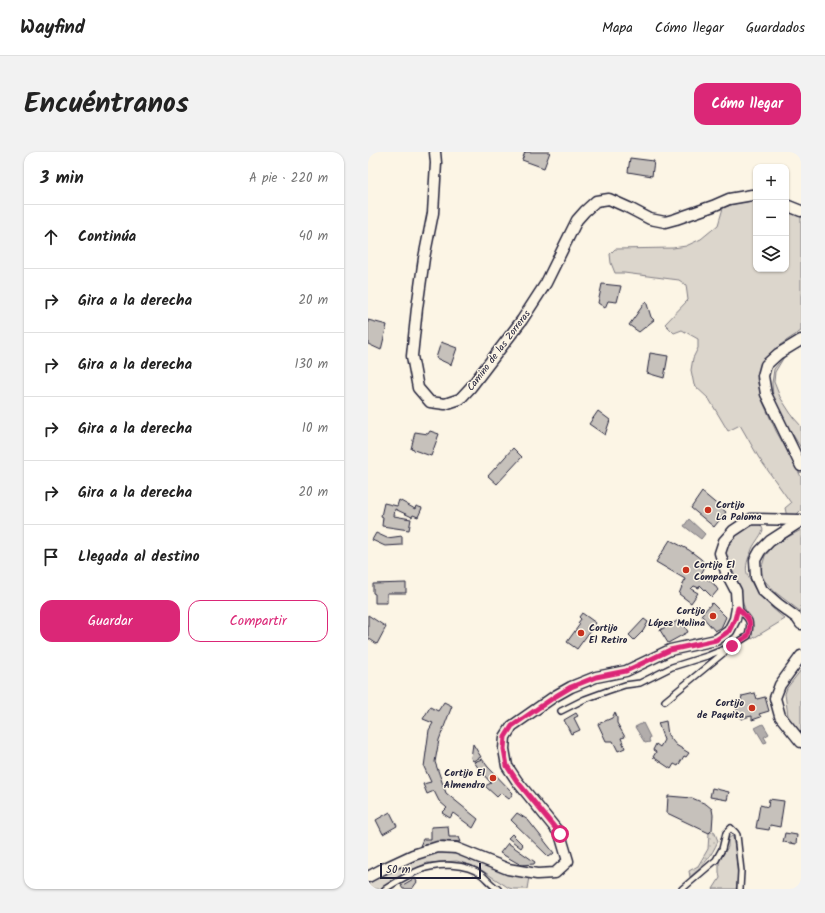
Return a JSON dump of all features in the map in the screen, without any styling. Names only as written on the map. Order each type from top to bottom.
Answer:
[{"type":"street","name":"Camino de las Zorreras","points":[[435,152],[436,163],[433,213],[424,258],[412,356],[418,388],[430,402],[445,404],[460,399],[471,387],[522,320],[546,283],[577,220],[596,201],[609,199],[650,219],[665,222],[729,200],[753,195]]},
{"type":"street","points":[[789,205],[801,211]]},
{"type":"street","points":[[801,340],[778,354],[766,365],[763,376],[766,394],[801,466]]},
{"type":"street","points":[[368,877],[413,855],[438,847],[456,848],[508,869],[536,874],[555,873],[568,860],[560,834],[517,781],[507,766],[504,749],[505,737],[512,726],[571,687],[596,677],[626,671],[670,650],[716,640],[729,631],[735,619],[738,608],[736,591],[726,572],[720,553],[724,541],[733,531],[751,520],[801,520]]},
{"type":"street","points":[[801,520],[770,540],[760,551],[755,560],[756,578],[762,590],[797,618],[801,624]]},
{"type":"street","points":[[801,656],[780,685],[776,698],[780,716],[801,742]]},
{"type":"lane","points":[[665,701],[732,646],[748,636],[751,625],[748,617],[738,608]]},
{"type":"lane","points":[[561,711],[585,699],[625,685],[640,683],[672,668],[732,646]]},
{"type":"lane","points":[[682,889],[716,860],[722,849],[726,833],[731,828],[737,835],[741,871],[740,889]]},
{"type":"lane","points":[[385,889],[400,879],[421,869],[436,866],[456,865],[468,868],[482,875],[498,889]]},
{"type":"shaded area","points":[[753,201],[753,272],[789,272],[789,210],[801,215],[801,331],[780,345],[761,363],[757,379],[762,400],[776,431],[801,477],[801,510],[795,516],[787,517],[785,508],[791,503],[759,458],[740,425],[728,431],[709,399],[694,385],[691,370],[693,358],[698,348],[698,339],[682,330],[674,333],[665,324],[688,300],[686,285],[679,280],[615,273],[611,263],[610,254],[615,249],[673,248],[686,246],[701,239],[718,225],[723,208],[734,204]]},
{"type":"shaded area","points":[[784,357],[775,372],[774,382],[780,397],[793,417],[801,426],[801,448],[784,420],[773,397],[772,383],[774,369]]},
{"type":"shaded area","points":[[689,519],[705,534],[701,539],[684,526]]},
{"type":"shaded area","points":[[757,524],[761,525],[763,530],[753,546],[746,571],[754,587],[762,597],[785,619],[752,639],[753,625],[744,607],[739,588],[729,569],[725,557],[725,551],[727,545],[735,536]]},
{"type":"shaded area","points":[[801,530],[801,612],[775,592],[763,579],[761,570],[765,556],[774,545]]},
{"type":"shaded area","points":[[801,670],[801,733],[788,716],[785,694],[787,688]]},
{"type":"shaded area","points":[[643,723],[650,737],[650,742],[645,743],[635,727]]},
{"type":"shaded area","points":[[763,724],[769,734],[764,737],[767,742],[764,743],[755,728]]},
{"type":"shaded area","points":[[714,831],[718,841],[713,852],[699,869],[690,877],[689,871],[698,866],[708,849],[709,833]]},
{"type":"shaded area","points":[[732,836],[736,854],[738,879],[736,889],[713,889],[720,878],[719,861],[728,847],[728,839]]},
{"type":"shaded area","points":[[434,853],[463,855],[529,877],[527,889],[509,888],[483,871],[457,861],[427,863],[399,877],[380,889],[368,889],[368,882],[384,872]]},
{"type":"building","points":[[525,152],[550,152],[544,168],[522,160]]},
{"type":"building","points":[[630,158],[654,161],[652,176],[628,172]]},
{"type":"building","points":[[602,284],[621,286],[617,302],[608,301],[605,308],[598,303]]},
{"type":"building","points":[[646,301],[651,317],[654,320],[639,332],[629,325]]},
{"type":"building","points":[[368,320],[387,325],[381,350],[368,344]]},
{"type":"building","points":[[441,342],[457,348],[451,365],[436,358]]},
{"type":"building","points":[[650,353],[668,356],[664,378],[647,373]]},
{"type":"building","points":[[598,411],[610,420],[605,435],[589,424]]},
{"type":"building","points":[[430,431],[439,434],[431,456],[411,449],[415,432],[428,434]]},
{"type":"building","points":[[513,448],[522,457],[497,484],[488,476]]},
{"type":"building","name":"Cortijo La Paloma","points":[[702,492],[726,512],[714,527],[691,508]]},
{"type":"building","points":[[399,500],[415,509],[416,506],[422,508],[418,517],[413,515],[412,517],[395,509],[394,516],[411,519],[409,530],[382,526],[383,517],[381,516],[384,503],[397,506]]},
{"type":"building","points":[[376,533],[387,538],[402,536],[402,545],[385,546],[372,540]]},
{"type":"building","name":"Cortijo El Compadre","points":[[670,540],[689,550],[706,565],[701,574],[714,584],[718,590],[712,597],[700,585],[699,588],[694,586],[691,589],[698,593],[691,603],[679,594],[685,579],[656,562]]},
{"type":"building","points":[[406,583],[406,593],[387,593],[387,603],[375,603],[373,584]]},
{"type":"building","name":"Cortijo López Molina","points":[[712,603],[726,617],[721,628],[715,631],[701,615]]},
{"type":"building","name":"Cortijo El Retiro","points":[[582,613],[596,623],[577,649],[567,642],[580,624],[578,623],[581,619],[579,617]]},
{"type":"building","points":[[368,615],[386,627],[377,644],[368,638]]},
{"type":"building","points":[[644,619],[648,622],[643,631],[634,640],[629,635]]},
{"type":"building","points":[[681,619],[688,632],[668,643],[660,630]]},
{"type":"building","name":"Cortijo de Paquita","points":[[755,693],[757,699],[765,697],[769,711],[759,714],[761,717],[752,720],[752,716],[741,719],[735,705],[740,704],[742,696]]},
{"type":"building","points":[[444,702],[452,706],[439,740],[435,762],[446,793],[478,819],[473,828],[453,813],[450,818],[442,813],[447,808],[439,801],[434,791],[427,794],[423,784],[431,782],[424,767],[429,730],[433,723],[423,719],[430,707],[438,711]]},
{"type":"building","points":[[615,712],[617,723],[625,737],[621,738],[625,748],[618,751],[613,741],[606,741],[598,724],[612,718]]},
{"type":"building","points":[[576,713],[578,716],[574,718],[580,730],[571,734],[564,720]]},
{"type":"building","points":[[666,721],[668,735],[676,745],[689,753],[686,757],[684,756],[678,766],[674,764],[671,769],[653,757],[656,752],[653,750],[656,744],[660,747],[664,740],[658,723]]},
{"type":"building","points":[[473,744],[481,757],[473,761],[471,758]]},
{"type":"building","name":"Cortijo El Almendro","points":[[482,759],[513,793],[509,799],[501,793],[497,797],[485,786],[491,783],[474,762]]},
{"type":"building","points":[[712,788],[729,792],[727,800],[710,797]]},
{"type":"building","points":[[668,796],[692,798],[706,804],[712,809],[712,830],[709,833],[667,813]]},
{"type":"building","points":[[769,799],[784,801],[780,827],[770,825],[769,830],[756,828],[760,805],[768,807]]},
{"type":"building","points":[[390,812],[397,826],[383,834],[376,820]]},
{"type":"building","points":[[517,813],[528,820],[554,853],[549,857],[511,820]]},
{"type":"building","points":[[448,826],[449,837],[459,837],[461,842],[443,841],[420,846],[423,839],[431,839],[431,827]]},
{"type":"building","points":[[785,833],[797,835],[796,844],[783,842]]},
{"type":"building","points":[[512,834],[523,845],[521,848],[508,838]]},
{"type":"building","points":[[508,843],[535,862],[534,864],[521,865],[500,853]]},
{"type":"building","points":[[415,878],[417,882],[412,889],[403,889],[401,886]]},
{"type":"place","name":"Cortijo La Paloma","points":[[708,510]]},
{"type":"place","name":"Cortijo El Compadre","points":[[686,570]]},
{"type":"place","name":"Cortijo López Molina","points":[[713,616]]},
{"type":"place","name":"Cortijo El Retiro","points":[[581,633]]},
{"type":"place","name":"Cortijo de Paquita","points":[[752,708]]},
{"type":"place","name":"Cortijo El Almendro","points":[[493,778]]},
{"type":"route","points":[[560,834],[517,781],[507,766],[504,749],[505,737],[512,726],[571,687],[596,677],[626,671],[670,650],[716,640],[729,631],[735,619],[738,608],[748,617],[751,625],[748,636],[732,646]]}]
